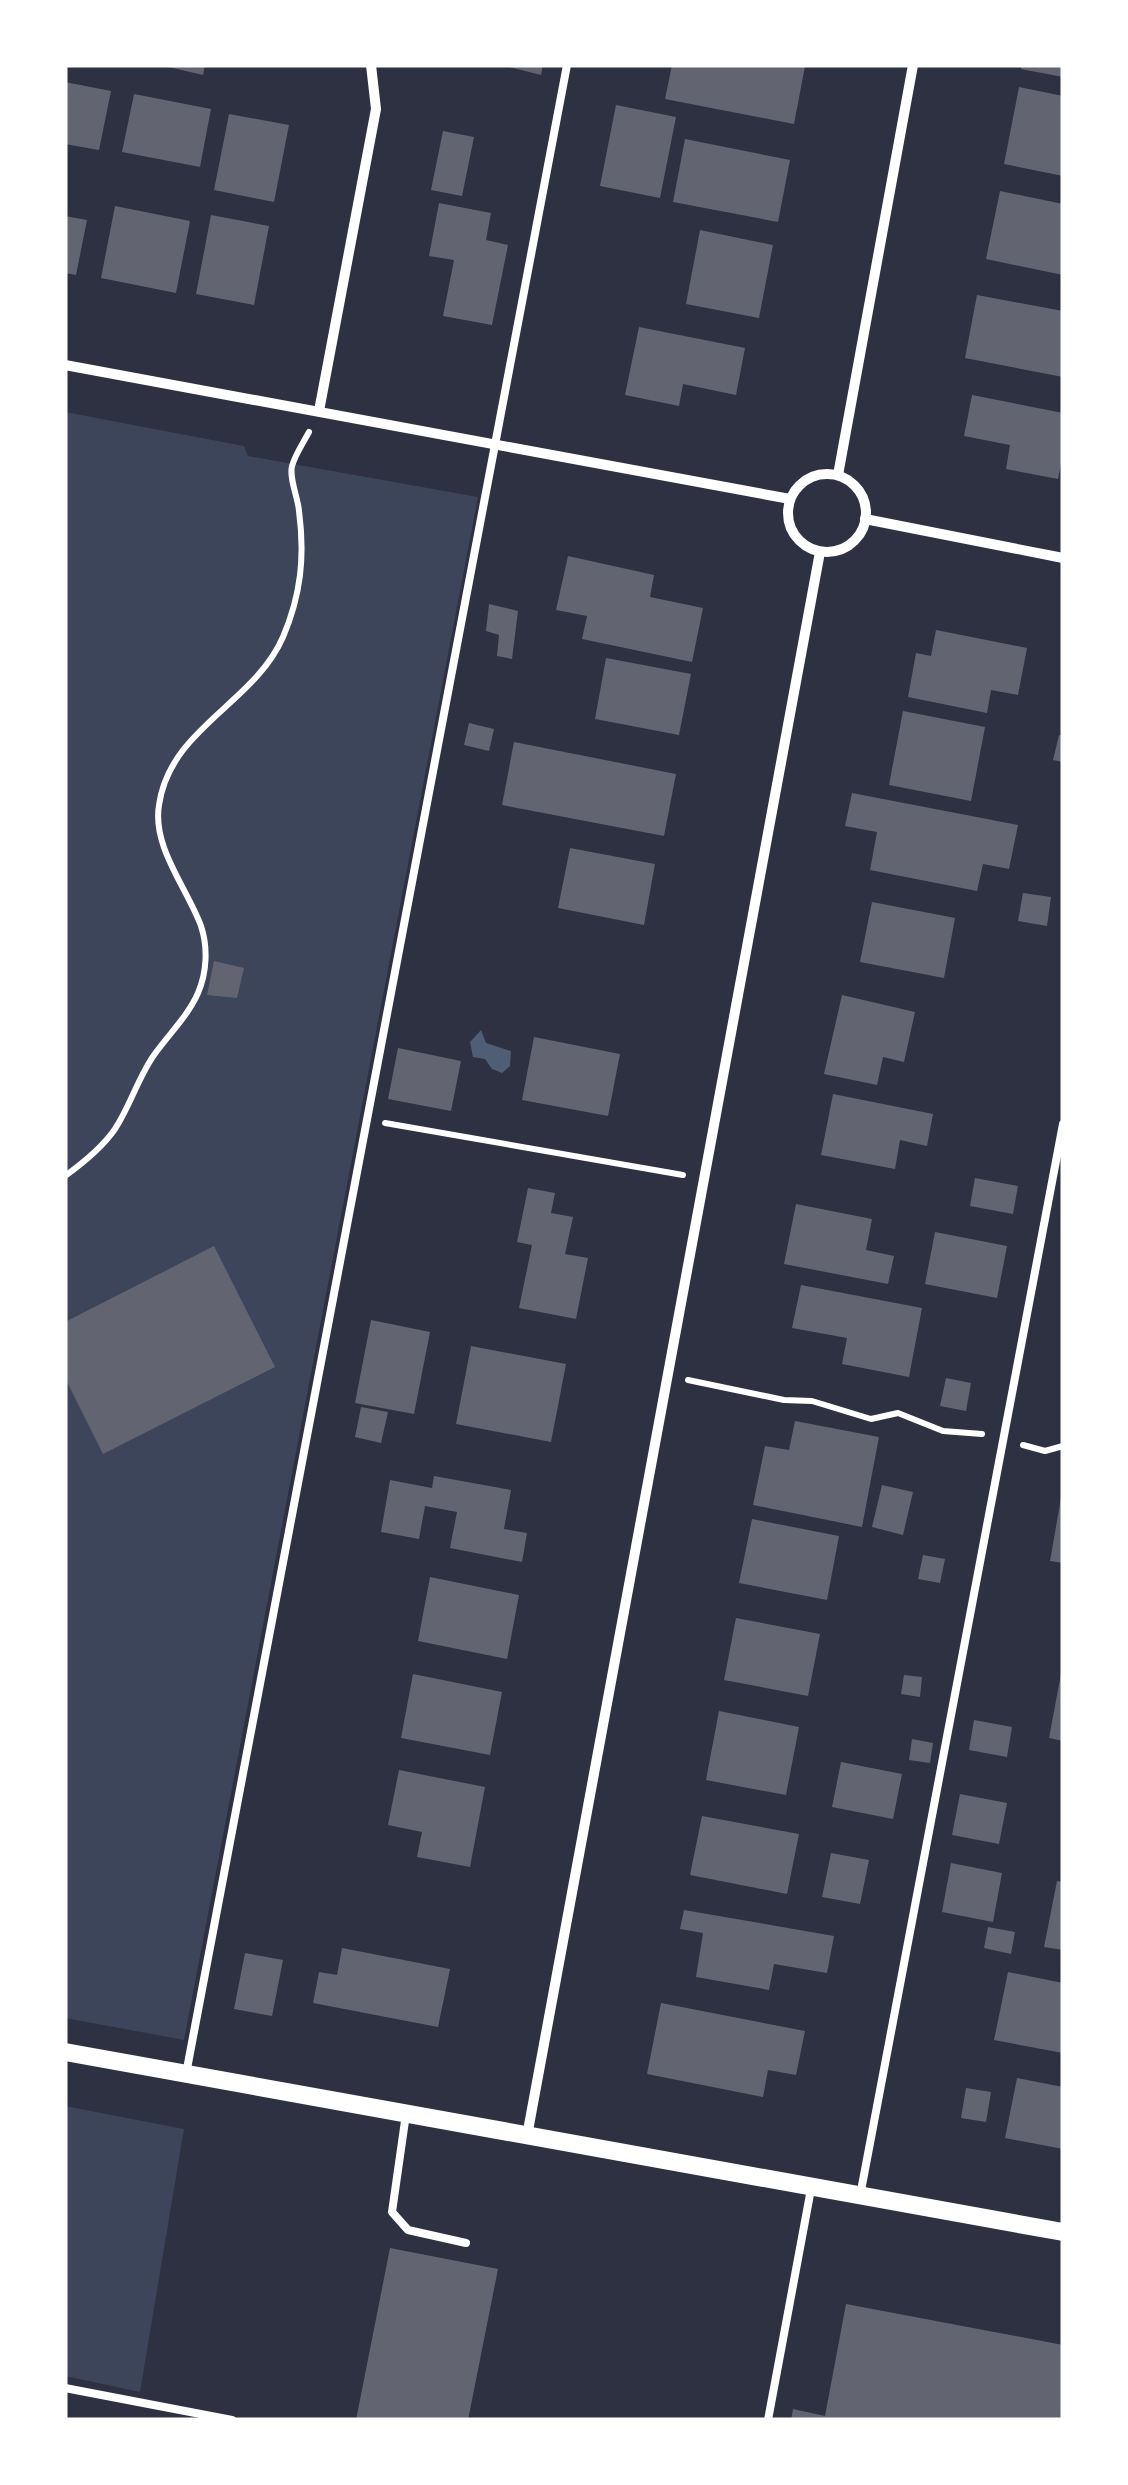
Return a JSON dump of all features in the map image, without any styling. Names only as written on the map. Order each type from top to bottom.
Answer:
[{"type":"street","points":[[319,411],[376,109],[372,65]]},
{"type":"street","points":[[838,475],[913,65]]},
{"type":"street","points":[[65,366],[790,499]]},
{"type":"street","points":[[838,475],[859,490],[865,518],[856,539],[846,548],[820,552],[808,548],[791,529],[790,499],[802,482],[813,476],[838,475]]},
{"type":"street","points":[[865,518],[1063,558]]},
{"type":"street","points":[[527,2136],[820,552]]},
{"type":"street","points":[[65,2052],[1063,2232]]},
{"type":"lane","points":[[186,2074],[567,65]]},
{"type":"lane","points":[[860,2196],[1063,1124]]},
{"type":"lane","points":[[406,2114],[392,2212],[408,2230],[466,2243]]},
{"type":"lane","points":[[768,2420],[812,2186]]},
{"type":"lane","points":[[65,2388],[232,2420]]},
{"type":"path","points":[[65,1176],[115,1129],[152,1058],[197,996],[206,954],[201,927],[160,836],[158,807],[166,780],[200,727],[240,696],[270,662],[283,638],[302,582],[303,560],[299,508],[290,470],[319,411]]},
{"type":"path","points":[[367,1120],[704,1179]]},
{"type":"path","points":[[668,1376],[784,1400],[812,1400],[871,1418],[898,1414],[942,1431],[983,1434],[1045,1451],[1063,1446]]},
{"type":"shaded area","points":[[65,412],[244,446],[248,456],[478,497],[184,2040],[65,2018]]},
{"type":"shaded area","points":[[481,1030],[486,1043],[511,1051],[510,1066],[502,1073],[492,1069],[485,1059],[473,1057],[470,1042]]},
{"type":"shaded area","points":[[65,2106],[184,2129],[140,2392],[65,2376]]},
{"type":"building","points":[[160,65],[205,65],[203,75]]},
{"type":"building","points":[[501,65],[543,65],[541,75]]},
{"type":"building","points":[[672,65],[805,66],[794,124],[665,99]]},
{"type":"building","points":[[1022,65],[1063,65],[1063,77],[1021,69]]},
{"type":"building","points":[[65,82],[111,91],[99,150],[65,144]]},
{"type":"building","points":[[1019,87],[1063,96],[1063,176],[1004,164]]},
{"type":"building","points":[[134,94],[211,109],[200,167],[122,152]]},
{"type":"building","points":[[616,105],[676,117],[660,198],[600,186]]},
{"type":"building","points":[[229,114],[289,125],[274,202],[214,190]]},
{"type":"building","points":[[443,131],[474,137],[462,196],[431,190]]},
{"type":"building","points":[[685,139],[790,160],[778,222],[673,202]]},
{"type":"building","points":[[1000,191],[1063,204],[1063,275],[986,259]]},
{"type":"building","points":[[439,203],[491,213],[486,240],[508,245],[492,325],[443,316],[454,260],[429,256]]},
{"type":"building","points":[[115,206],[190,221],[176,293],[101,278]]},
{"type":"building","points":[[211,215],[269,226],[254,305],[196,294]]},
{"type":"building","points":[[65,216],[87,220],[76,275],[65,273]]},
{"type":"building","points":[[700,230],[773,245],[759,318],[686,304]]},
{"type":"building","points":[[977,295],[1063,311],[1063,377],[965,358]]},
{"type":"building","points":[[639,327],[745,348],[736,395],[683,384],[679,406],[625,395]]},
{"type":"building","points":[[972,395],[1063,413],[1063,453],[1058,479],[1006,469],[1010,445],[964,436]]},
{"type":"building","points":[[568,556],[654,575],[650,597],[703,608],[692,662],[582,639],[587,616],[556,610]]},
{"type":"building","points":[[489,604],[518,611],[512,659],[497,656],[499,635],[486,631]]},
{"type":"building","points":[[936,630],[1027,648],[1018,695],[991,690],[987,713],[908,697],[916,653],[931,656]]},
{"type":"building","points":[[606,658],[691,674],[679,735],[595,719]]},
{"type":"building","points":[[903,711],[985,727],[971,801],[889,785]]},
{"type":"building","points":[[469,723],[494,729],[489,751],[464,745]]},
{"type":"building","points":[[1059,735],[1063,736],[1063,762],[1053,760]]},
{"type":"building","points":[[514,742],[676,774],[664,836],[502,805]]},
{"type":"building","points":[[852,793],[1018,825],[1009,869],[983,864],[977,891],[870,870],[877,832],[845,826]]},
{"type":"building","points":[[570,848],[655,864],[644,925],[558,908]]},
{"type":"building","points":[[1023,893],[1051,897],[1047,926],[1018,921]]},
{"type":"building","points":[[872,902],[955,918],[944,978],[860,962]]},
{"type":"building","points":[[214,961],[244,968],[237,998],[207,995]]},
{"type":"building","points":[[842,995],[915,1012],[904,1062],[883,1057],[877,1085],[824,1074]]},
{"type":"building","points":[[534,1037],[620,1054],[608,1116],[522,1100]]},
{"type":"building","points":[[398,1048],[461,1061],[451,1111],[388,1099]]},
{"type":"building","points":[[833,1094],[933,1114],[927,1146],[900,1140],[895,1169],[821,1155]]},
{"type":"building","points":[[975,1178],[1018,1186],[1013,1214],[970,1206]]},
{"type":"building","points":[[528,1188],[555,1193],[551,1213],[573,1217],[565,1254],[588,1258],[576,1319],[519,1308],[532,1245],[517,1242]]},
{"type":"building","points":[[796,1204],[872,1219],[866,1250],[894,1256],[888,1284],[784,1264]]},
{"type":"building","points":[[935,1232],[1007,1246],[997,1298],[925,1284]]},
{"type":"building","points":[[214,1246],[275,1367],[103,1454],[65,1378],[65,1322]]},
{"type":"building","points":[[801,1285],[922,1308],[909,1377],[842,1364],[847,1338],[792,1328]]},
{"type":"building","points":[[371,1320],[430,1332],[414,1414],[355,1403]]},
{"type":"building","points":[[471,1346],[566,1364],[551,1442],[456,1424]]},
{"type":"building","points":[[946,1378],[971,1383],[966,1411],[940,1406]]},
{"type":"building","points":[[361,1407],[388,1412],[381,1443],[355,1437]]},
{"type":"building","points":[[795,1421],[879,1437],[862,1527],[753,1505],[765,1446],[789,1450]]},
{"type":"building","points":[[434,1476],[511,1490],[504,1529],[527,1533],[522,1562],[450,1548],[457,1512],[425,1506],[419,1539],[381,1532],[390,1480],[432,1488]]},
{"type":"building","points":[[882,1485],[913,1492],[903,1535],[872,1527]]},
{"type":"building","points":[[1063,1498],[1063,1563],[1050,1561]]},
{"type":"building","points":[[752,1519],[839,1536],[827,1600],[739,1583]]},
{"type":"building","points":[[923,1555],[945,1559],[940,1583],[918,1579]]},
{"type":"building","points":[[430,1577],[519,1595],[507,1659],[418,1641]]},
{"type":"building","points":[[736,1618],[820,1634],[808,1696],[724,1680]]},
{"type":"building","points":[[413,1674],[502,1692],[490,1755],[401,1738]]},
{"type":"building","points":[[1063,1674],[1063,1741],[1049,1738]]},
{"type":"building","points":[[904,1675],[922,1677],[920,1697],[901,1694]]},
{"type":"building","points":[[719,1711],[799,1727],[786,1795],[706,1780]]},
{"type":"building","points":[[974,1720],[1012,1727],[1007,1757],[969,1750]]},
{"type":"building","points":[[912,1739],[933,1743],[930,1763],[909,1760]]},
{"type":"building","points":[[841,1762],[902,1774],[893,1819],[832,1807]]},
{"type":"building","points":[[399,1770],[485,1787],[470,1867],[417,1857],[422,1832],[388,1825]]},
{"type":"building","points":[[960,1794],[1007,1803],[999,1844],[952,1835]]},
{"type":"building","points":[[702,1816],[799,1834],[787,1894],[690,1875]]},
{"type":"building","points":[[831,1853],[869,1860],[860,1904],[822,1897]]},
{"type":"building","points":[[951,1863],[1002,1873],[993,1922],[942,1912]]},
{"type":"building","points":[[1057,1881],[1063,1882],[1063,1950],[1044,1947]]},
{"type":"building","points":[[684,1910],[834,1936],[827,1973],[774,1964],[769,1990],[696,1977],[703,1933],[680,1929]]},
{"type":"building","points":[[988,1927],[1015,1932],[1011,1954],[984,1948]]},
{"type":"building","points":[[342,1948],[450,1969],[438,2027],[313,2003],[319,1972],[337,1975]]},
{"type":"building","points":[[245,1953],[283,1960],[272,2016],[234,2009]]},
{"type":"building","points":[[1008,1972],[1063,1983],[1063,2053],[994,2040]]},
{"type":"building","points":[[661,2003],[805,2031],[796,2075],[768,2070],[763,2097],[647,2074]]},
{"type":"building","points":[[1017,2078],[1063,2087],[1063,2149],[1005,2138]]},
{"type":"building","points":[[966,2088],[991,2092],[986,2122],[961,2118]]},
{"type":"building","points":[[390,2248],[498,2269],[468,2420],[356,2420]]},
{"type":"building","points":[[846,2304],[1063,2345],[1063,2420],[791,2420],[793,2409],[825,2416]]}]
